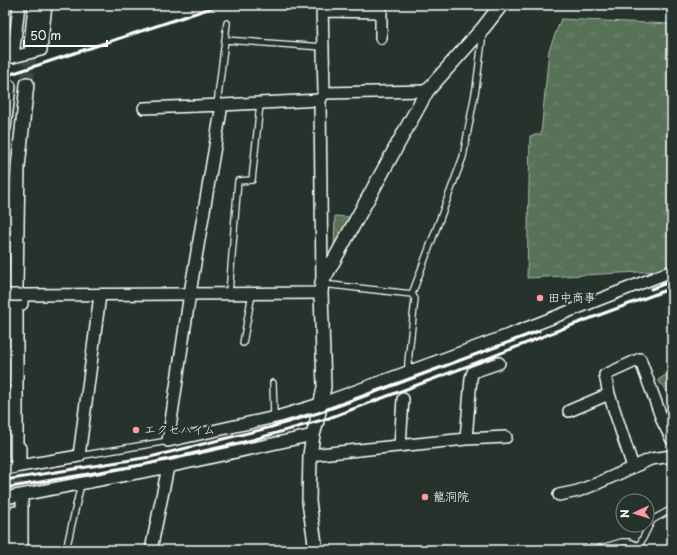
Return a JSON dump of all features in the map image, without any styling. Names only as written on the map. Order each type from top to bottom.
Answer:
[{"type":"street","points":[[19,5],[13,57],[41,50],[46,5]]},
{"type":"street","points":[[31,45],[35,5]]},
{"type":"street","points":[[322,286],[427,91],[484,27],[501,5]]},
{"type":"street","points":[[316,550],[309,502],[310,455],[324,386],[322,286],[322,8],[371,8],[381,12],[381,38]]},
{"type":"street","points":[[18,462],[16,284],[18,167],[27,84]]},
{"type":"street","points":[[5,88],[10,86],[5,128]]},
{"type":"street","points":[[144,108],[260,104],[322,96],[427,91]]},
{"type":"street","points":[[220,105],[168,441],[274,417],[320,404],[506,336],[672,271]]},
{"type":"street","points":[[5,175],[5,229]]},
{"type":"street","points":[[7,295],[190,293],[252,294],[322,286]]},
{"type":"street","points":[[18,462],[22,295]]},
{"type":"street","points":[[5,468],[18,462],[79,456],[100,295]]},
{"type":"street","points":[[633,467],[609,394],[605,375],[640,359],[663,422],[672,440]]},
{"type":"street","points":[[466,439],[471,378],[473,372],[499,363]]},
{"type":"street","points":[[569,411],[609,394]]},
{"type":"street","points":[[400,446],[402,399]]},
{"type":"street","points":[[5,498],[22,496],[168,467],[313,435]]},
{"type":"street","points":[[310,455],[466,439],[506,437]]},
{"type":"street","points":[[559,495],[578,491],[596,484],[651,459],[672,456]]},
{"type":"street","points":[[151,550],[168,467]]},
{"type":"street","points":[[22,496],[22,550]]},
{"type":"street","points":[[15,513],[15,550]]},
{"type":"lane","points":[[220,105],[224,40],[227,23]]},
{"type":"lane","points":[[412,294],[463,157],[476,88],[484,27]]},
{"type":"lane","points":[[224,40],[323,47]]},
{"type":"lane","points":[[229,293],[238,181],[252,180],[260,104]]},
{"type":"lane","points":[[322,286],[412,294]]},
{"type":"lane","points":[[243,343],[252,294]]},
{"type":"lane","points":[[408,372],[415,299],[412,294]]},
{"type":"lane","points":[[272,383],[274,417]]},
{"type":"lane","points":[[79,456],[168,441]]},
{"type":"lane","points":[[66,550],[81,484]]},
{"type":"lane","points":[[594,550],[622,542],[629,542],[638,548],[652,520],[672,509]]},
{"type":"green space","points":[[561,19],[672,24],[672,265],[658,271],[527,278],[530,136],[541,134],[549,50]]},
{"type":"green space","points":[[335,216],[351,217],[334,250]]},
{"type":"green space","points":[[672,371],[672,399],[658,380]]},
{"type":"tunnel","points":[[27,84],[31,45]]},
{"type":"tunnel","points":[[15,513],[16,457]]},
{"type":"railway","points":[[5,76],[220,5]]},
{"type":"railway","points":[[651,289],[672,281]]},
{"type":"railway","points":[[5,488],[147,464],[252,440],[329,418],[672,288]]},
{"type":"railway","points":[[5,480],[150,457],[268,428],[318,413],[539,331]]},
{"type":"place","name":"田中商事","points":[[540,298]]},
{"type":"place","name":"エクセハイム","points":[[136,430]]},
{"type":"place","name":"龍洞院","points":[[425,497]]}]
